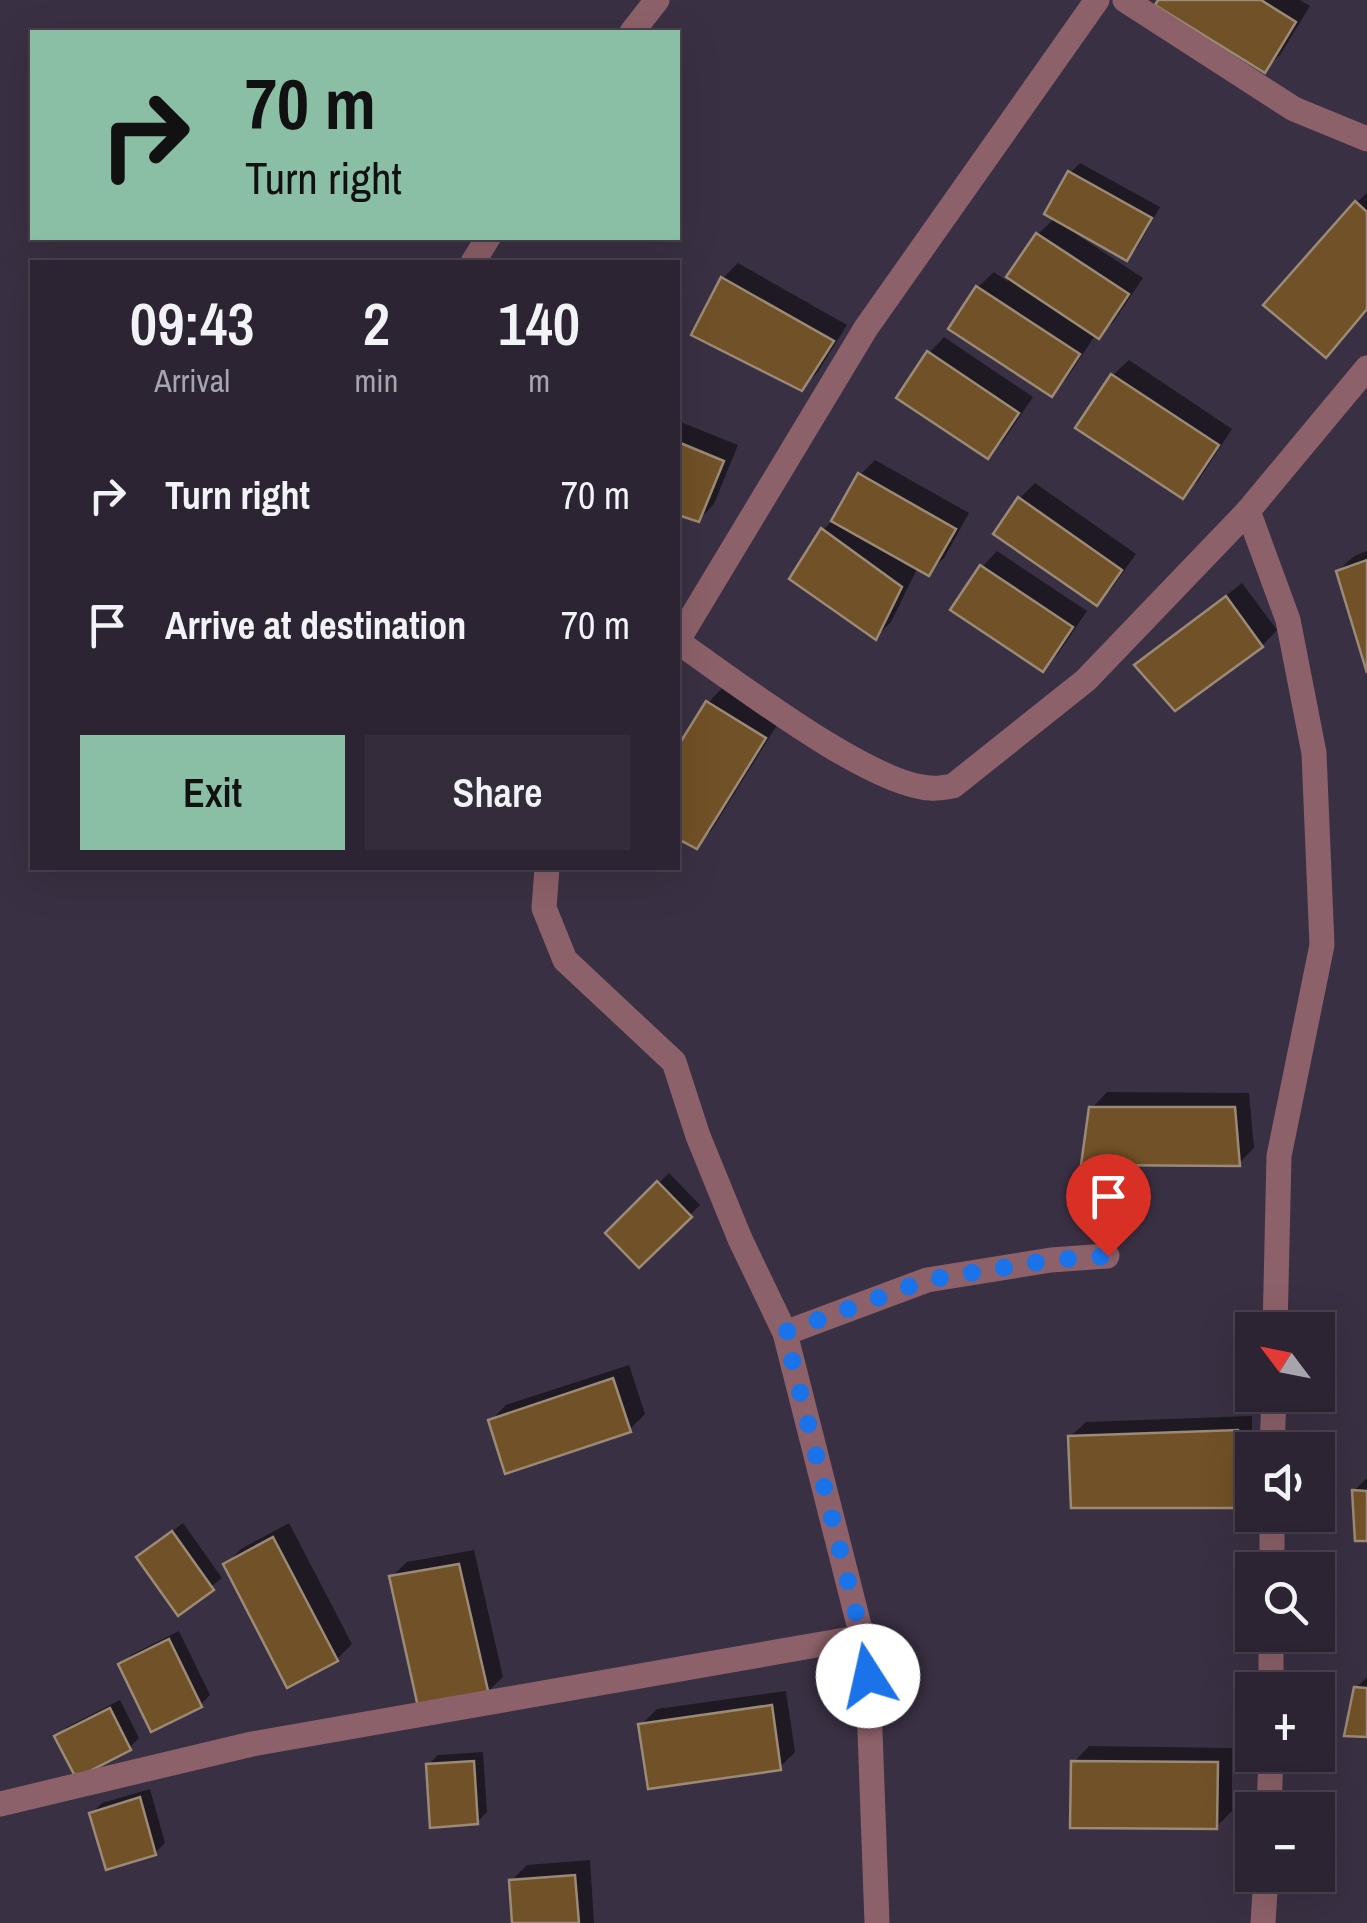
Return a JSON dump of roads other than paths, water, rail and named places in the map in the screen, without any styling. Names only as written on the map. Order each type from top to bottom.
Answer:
[{"type":"street","points":[[634,30],[657,0]]},
{"type":"street","points":[[680,638],[866,328],[1097,0]]},
{"type":"street","points":[[1124,0],[1294,110],[1367,139]]},
{"type":"street","points":[[680,642],[824,742],[895,780],[929,788],[954,786],[1086,680],[1248,511],[1367,368]]},
{"type":"street","points":[[1248,511],[1288,620],[1314,753],[1322,946],[1279,1156],[1275,1312]]},
{"type":"street","points":[[547,870],[544,908],[565,960],[674,1062],[698,1136],[740,1240],[785,1332],[862,1637],[868,1676],[877,1923]]},
{"type":"street","points":[[785,1332],[927,1280],[1051,1260],[1108,1256]]},
{"type":"street","points":[[0,1804],[252,1744],[862,1637]]},
{"type":"street","points":[[1263,1923],[1265,1892]]}]
